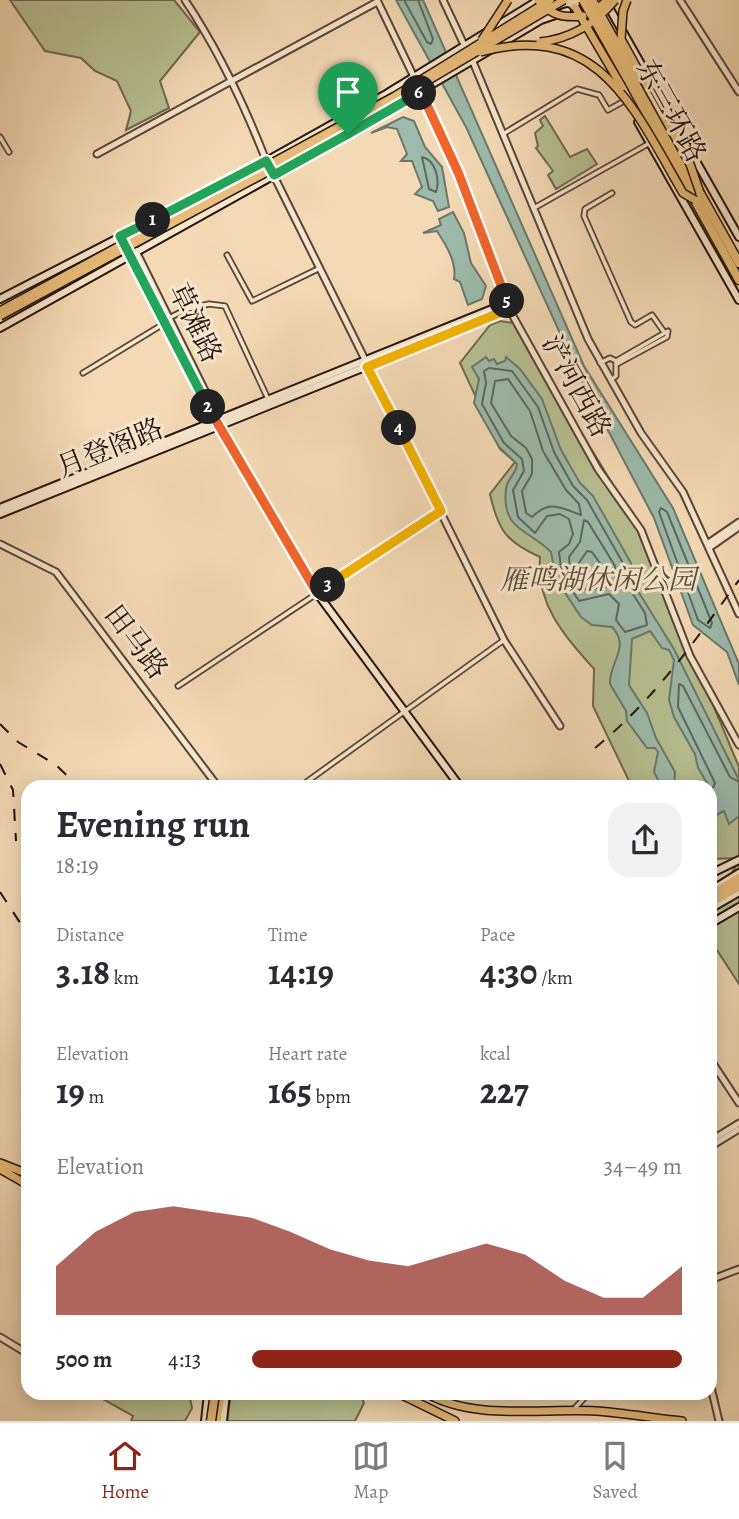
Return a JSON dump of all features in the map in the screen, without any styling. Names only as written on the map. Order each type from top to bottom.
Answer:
[{"type":"highway","name":"东三环路","points":[[583,0],[631,77]]},
{"type":"highway","name":"东三环路","points":[[592,0],[697,197],[738,261]]},
{"type":"highway","name":"东三环路","points":[[697,197],[739,280]]},
{"type":"highway","points":[[716,238],[739,288]]},
{"type":"highway","points":[[717,889],[739,876]]},
{"type":"highway","points":[[717,899],[739,886]]},
{"type":"highway","points":[[214,1421],[215,1400]]},
{"type":"highway","points":[[214,1421],[219,1400]]},
{"type":"main road","points":[[479,44],[508,0]]},
{"type":"main road","points":[[0,299],[266,161],[465,47],[538,0],[551,14],[566,18],[586,15],[605,0]]},
{"type":"main road","points":[[0,311],[374,107],[550,0]]},
{"type":"main road","points":[[556,0],[567,11]]},
{"type":"main road","points":[[0,328],[422,91],[566,0],[585,20],[650,143],[739,300]]},
{"type":"main road","points":[[0,316],[341,132],[541,20],[567,11],[576,13],[593,10],[605,0]]},
{"type":"main road","points":[[605,0],[739,237]]},
{"type":"main road","points":[[472,58],[504,46],[556,41],[604,13],[615,0]]},
{"type":"main road","points":[[576,13],[683,193],[697,197],[690,164],[621,39],[623,11],[627,0]]},
{"type":"main road","points":[[588,32],[598,22],[613,15]]},
{"type":"main road","points":[[526,44],[566,51],[589,61],[626,98]]},
{"type":"main road","name":"浐河西路","points":[[415,76],[458,172],[508,306]]},
{"type":"main road","name":"月登阁路","points":[[0,514],[508,306]]},
{"type":"main road","name":"月登阁路","points":[[0,508],[367,364]]},
{"type":"main road","points":[[218,424],[317,593],[454,780]]},
{"type":"main road","points":[[717,871],[739,860]]},
{"type":"main road","points":[[717,905],[739,892]]},
{"type":"main road","points":[[717,920],[739,906]]},
{"type":"main road","points":[[1,1169],[21,1173]]},
{"type":"main road","points":[[1,1169],[21,1181]]},
{"type":"main road","points":[[205,1421],[207,1400]]},
{"type":"main road","points":[[223,1421],[225,1400]]},
{"type":"main road","points":[[412,1400],[455,1421]]},
{"type":"main road","points":[[438,1400],[482,1409],[572,1411],[682,1421]]},
{"type":"street","points":[[185,0],[210,36],[266,161],[504,640],[561,726]]},
{"type":"street","points":[[443,0],[472,58],[600,363],[640,433],[676,478],[739,614]]},
{"type":"street","points":[[680,0],[739,92]]},
{"type":"street","points":[[97,154],[377,1]]},
{"type":"street","name":"浐河西路","points":[[377,1],[415,76]]},
{"type":"street","points":[[503,134],[577,89],[599,95],[608,110],[626,98]]},
{"type":"street","points":[[0,137],[9,152]]},
{"type":"street","points":[[534,208],[650,143]]},
{"type":"street","points":[[612,193],[585,209],[584,216],[631,322],[635,324],[652,315],[664,332],[670,334],[617,363]]},
{"type":"street","name":"草滩路","points":[[124,235],[218,424]]},
{"type":"street","points":[[228,255],[252,301],[320,268]]},
{"type":"street","points":[[83,373],[187,309],[209,304],[225,306],[268,401]]},
{"type":"street","name":"浐河西路","points":[[508,306],[598,469],[641,530],[690,656],[739,745]]},
{"type":"street","points":[[600,363],[610,358],[617,363]]},
{"type":"street","points":[[610,382],[616,376],[617,363]]},
{"type":"street","points":[[178,686],[441,511]]},
{"type":"street","points":[[708,546],[739,524]]},
{"type":"street","name":"田马路","points":[[0,544],[56,572],[213,780]]},
{"type":"street","points":[[310,780],[403,710],[504,640]]},
{"type":"street","points":[[717,1070],[739,1103]]},
{"type":"street","points":[[717,1137],[739,1123]]},
{"type":"street","points":[[717,1143],[739,1129]]},
{"type":"street","points":[[717,1277],[739,1269]]},
{"type":"street","points":[[0,1337],[21,1349]]},
{"type":"street","points":[[572,1411],[582,1400]]},
{"type":"street","points":[[714,1400],[719,1421]]},
{"type":"green space","points":[[10,0],[174,0],[200,32],[160,81],[169,108],[126,130],[131,111],[117,81],[95,71],[81,58],[45,51]]},
{"type":"green space","points":[[545,116],[570,157],[587,149],[597,164],[556,189],[548,175],[553,171],[536,148],[538,146],[535,133],[543,126],[540,120]]},
{"type":"green space","name":"雁鸣湖休闲公园","points":[[500,321],[514,323],[639,527],[739,767],[739,858],[717,859],[717,780],[629,780],[593,706],[594,669],[572,644],[547,605],[540,574],[540,557],[511,540],[500,526],[490,494],[515,462],[500,449],[460,363],[490,325]]},
{"type":"green space","points":[[739,861],[739,984],[717,950],[717,897]]},
{"type":"green space","points":[[104,1400],[190,1400],[192,1408],[185,1421],[131,1421],[133,1416]]},
{"type":"green space","points":[[230,1400],[362,1400],[364,1403],[355,1421],[227,1421]]},
{"type":"water","points":[[396,0],[423,0],[584,366],[673,508],[739,664],[739,685],[727,652],[693,625],[654,518],[580,377],[466,127]]},
{"type":"water","points":[[403,117],[414,121],[425,147],[442,167],[449,207],[438,211],[433,201],[415,194],[422,187],[412,161],[401,161],[407,154],[397,129],[387,127],[371,133]]},
{"type":"water","points":[[453,212],[464,233],[471,263],[486,286],[482,299],[468,305],[460,282],[454,279],[452,260],[437,231],[423,233],[441,225],[439,219]]},
{"type":"water","points":[[486,357],[489,361],[494,359],[497,364],[505,361],[506,357],[520,369],[542,399],[561,450],[580,483],[593,496],[631,563],[636,588],[674,649],[739,780],[739,816],[729,824],[724,811],[717,815],[717,780],[705,780],[698,768],[695,754],[674,717],[669,700],[674,660],[669,650],[662,648],[650,631],[632,639],[629,685],[647,713],[656,738],[675,772],[674,780],[658,780],[654,772],[658,752],[655,748],[647,748],[627,721],[626,711],[610,684],[620,641],[617,634],[612,627],[592,625],[581,617],[556,579],[551,552],[513,522],[508,513],[506,489],[517,464],[499,447],[474,403],[479,379],[472,367]]},
{"type":"railway","points":[[595,748],[655,690],[739,580]]},
{"type":"railway","points":[[0,724],[18,742],[56,765],[72,780]]},
{"type":"railway","points":[[0,764],[13,790],[16,841]]},
{"type":"railway","points":[[0,892],[21,924]]},
{"type":"route","points":[[421,92],[458,172],[509,309],[367,367],[441,511],[317,593],[215,422],[120,236],[266,161],[274,175],[348,134],[421,92]]}]
